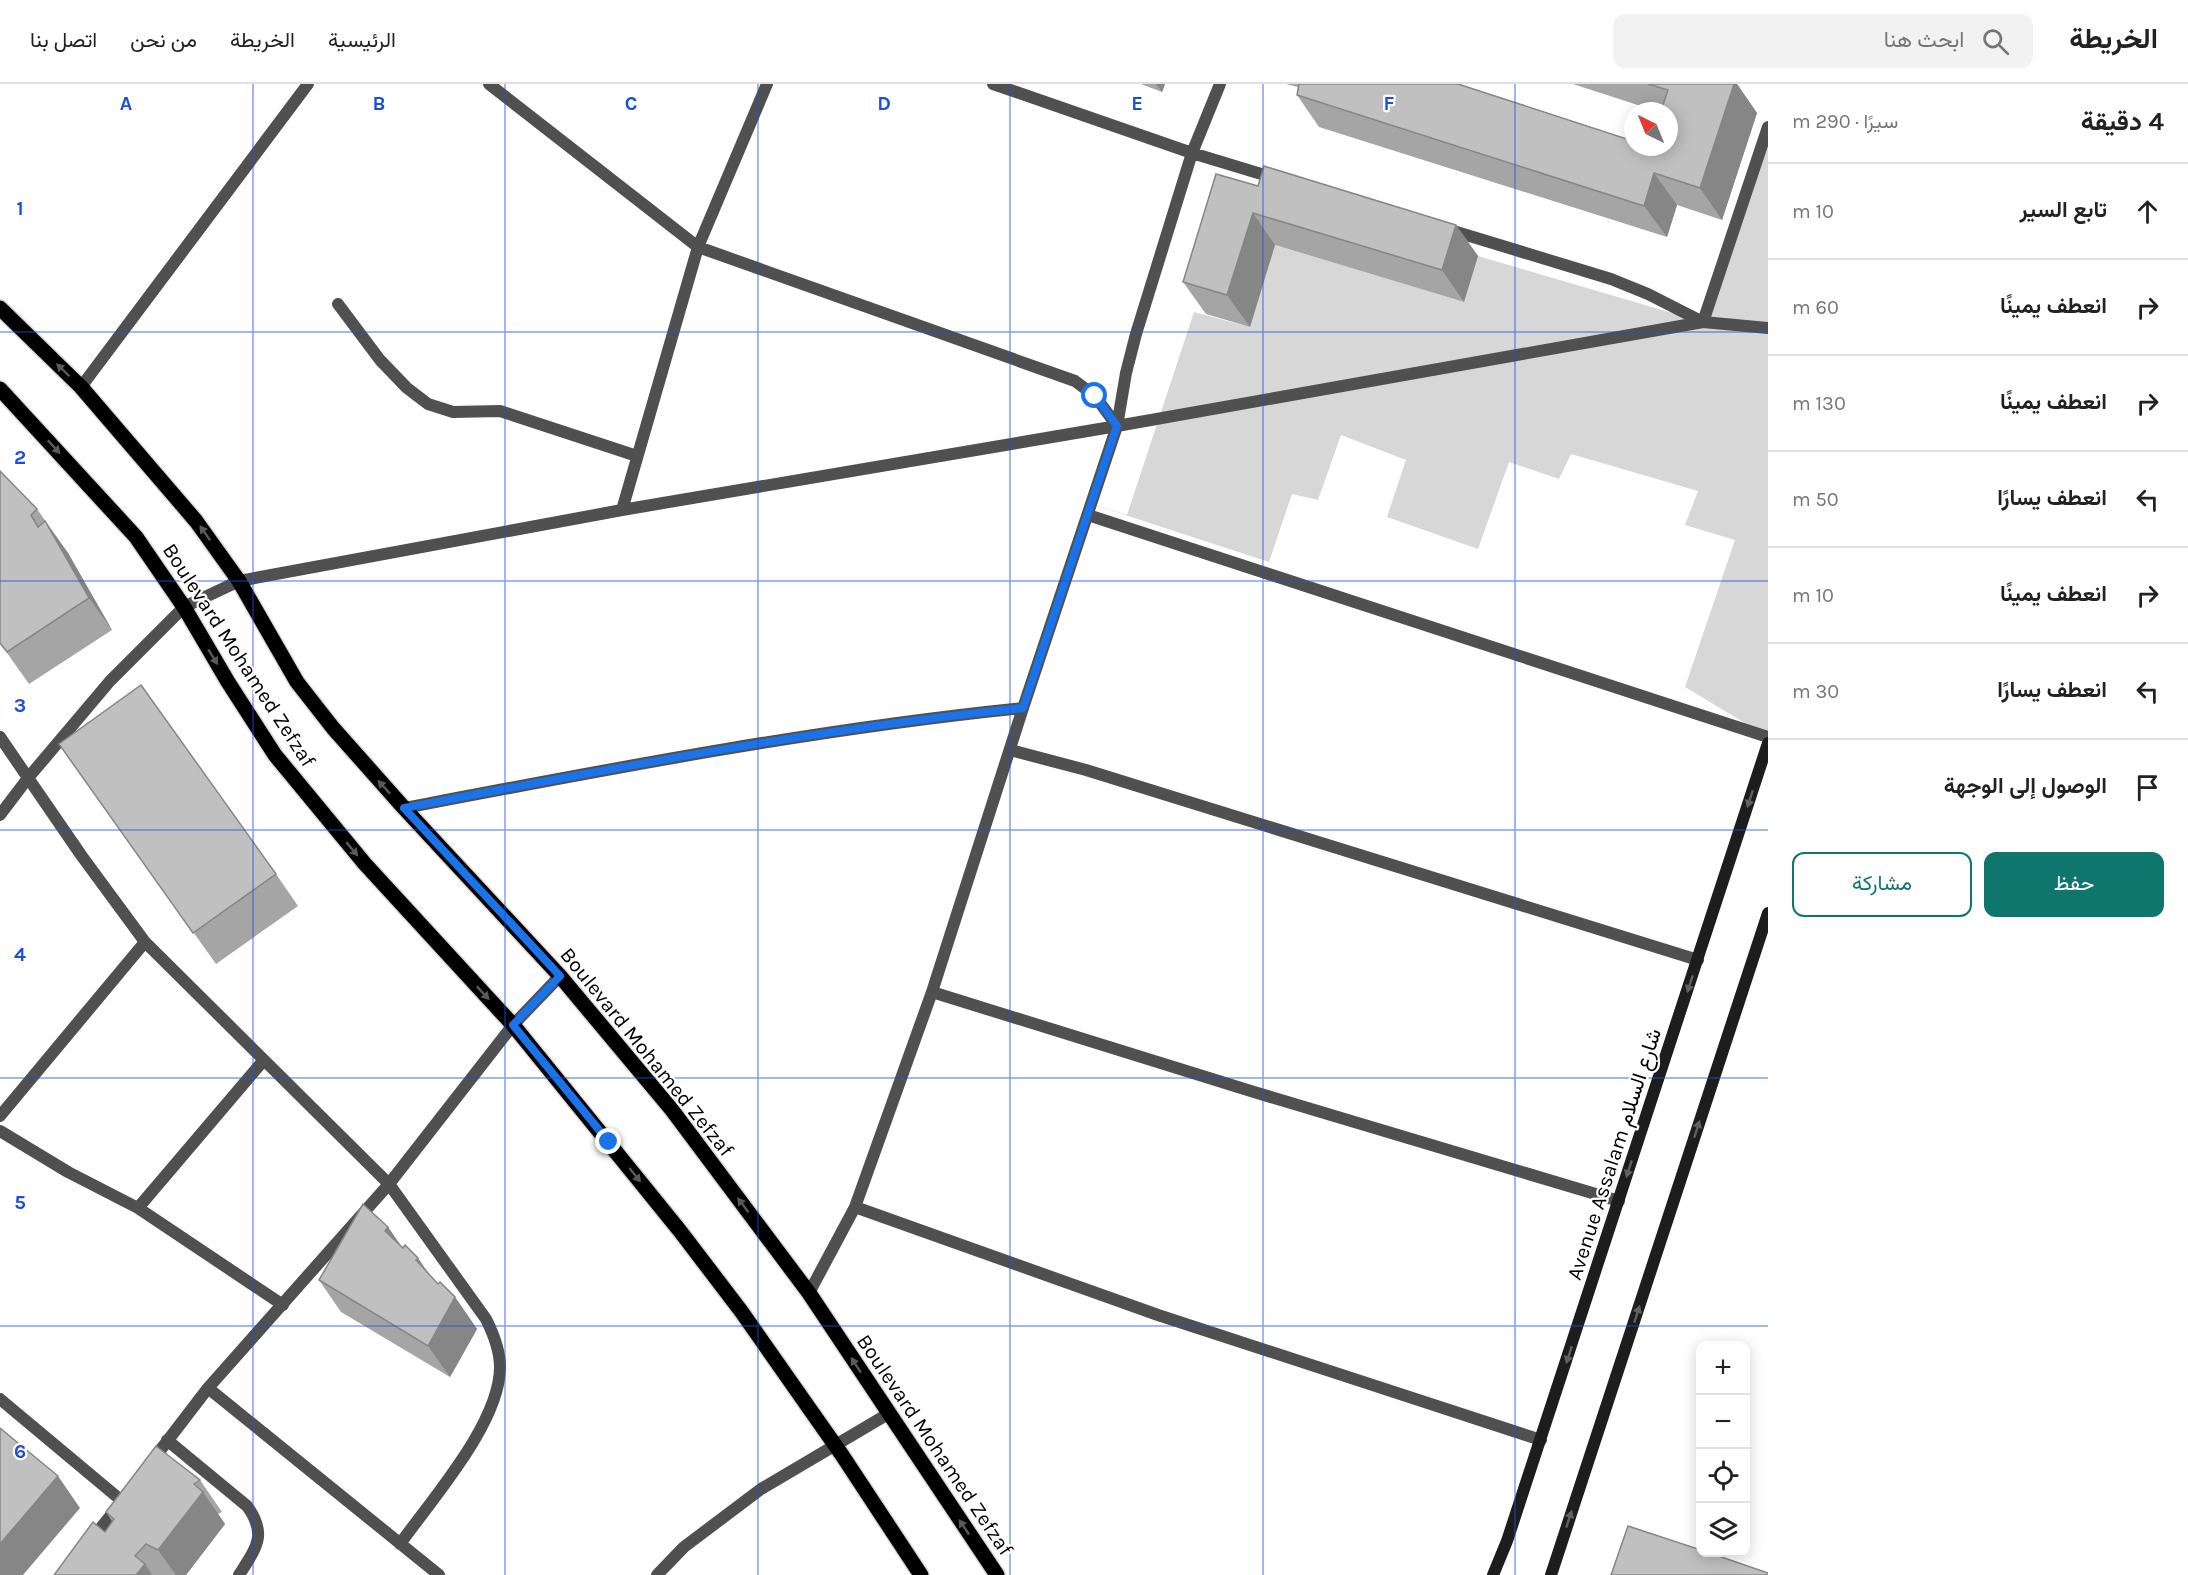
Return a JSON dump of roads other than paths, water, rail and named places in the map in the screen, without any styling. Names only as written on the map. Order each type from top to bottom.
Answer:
[{"type":"main road","name":"Boulevard Mohamed Zefzaf","points":[[0,308],[81,387],[196,520],[239,581],[297,682],[333,728],[560,976],[672,1110],[809,1293],[997,1575]]},
{"type":"main road","name":"Boulevard Mohamed Zefzaf","points":[[0,389],[136,537],[184,607],[228,682],[275,755],[365,864],[513,1025],[680,1231],[741,1311],[921,1575]]},
{"type":"street","points":[[81,387],[308,84]]},
{"type":"street","points":[[489,84],[698,247],[1075,381],[1095,396],[1117,426]]},
{"type":"street","points":[[622,510],[698,247],[767,84]]},
{"type":"street","points":[[993,84],[1192,153],[1294,184]]},
{"type":"street","points":[[809,1293],[855,1207],[932,992],[1117,426],[1126,373],[1136,334],[1192,153],[1220,84]]},
{"type":"street","points":[[1703,322],[1768,127]]},
{"type":"street","points":[[1442,228],[1611,279],[1648,294],[1703,322]]},
{"type":"street","points":[[338,304],[380,360],[407,388],[428,404],[453,412],[500,411],[637,456]]},
{"type":"street","points":[[0,815],[28,778],[111,681],[184,607],[239,581],[622,510],[1117,426],[1703,322],[1768,328]]},
{"type":"street","points":[[1088,515],[1768,737]]},
{"type":"street","points":[[404,808],[635,764],[929,717],[1023,708]]},
{"type":"street","points":[[0,736],[145,942],[390,1184],[486,1319],[494,1334],[500,1367],[494,1400],[480,1433],[400,1544]]},
{"type":"street","name":"Avenue Assalam شارع السلام","points":[[1493,1575],[1507,1541],[1768,743]]},
{"type":"street","points":[[1010,750],[1086,770],[1698,960]]},
{"type":"street","points":[[1551,1575],[1768,913]]},
{"type":"street","points":[[0,1116],[145,942]]},
{"type":"street","points":[[141,1475],[208,1388],[390,1184],[513,1025],[560,976]]},
{"type":"street","points":[[932,992],[1254,1092],[1619,1201]]},
{"type":"street","points":[[138,1208],[263,1061]]},
{"type":"street","points":[[0,1131],[68,1172],[138,1208],[283,1305]]},
{"type":"street","points":[[855,1207],[1158,1315],[1540,1440]]},
{"type":"street","points":[[208,1388],[439,1575]]},
{"type":"street","points":[[0,1399],[125,1497],[85,1547]]},
{"type":"street","points":[[657,1575],[684,1546],[706,1528],[761,1490],[888,1414]]},
{"type":"street","points":[[167,1440],[247,1506],[255,1517],[259,1527],[259,1537],[255,1550],[239,1575]]}]
